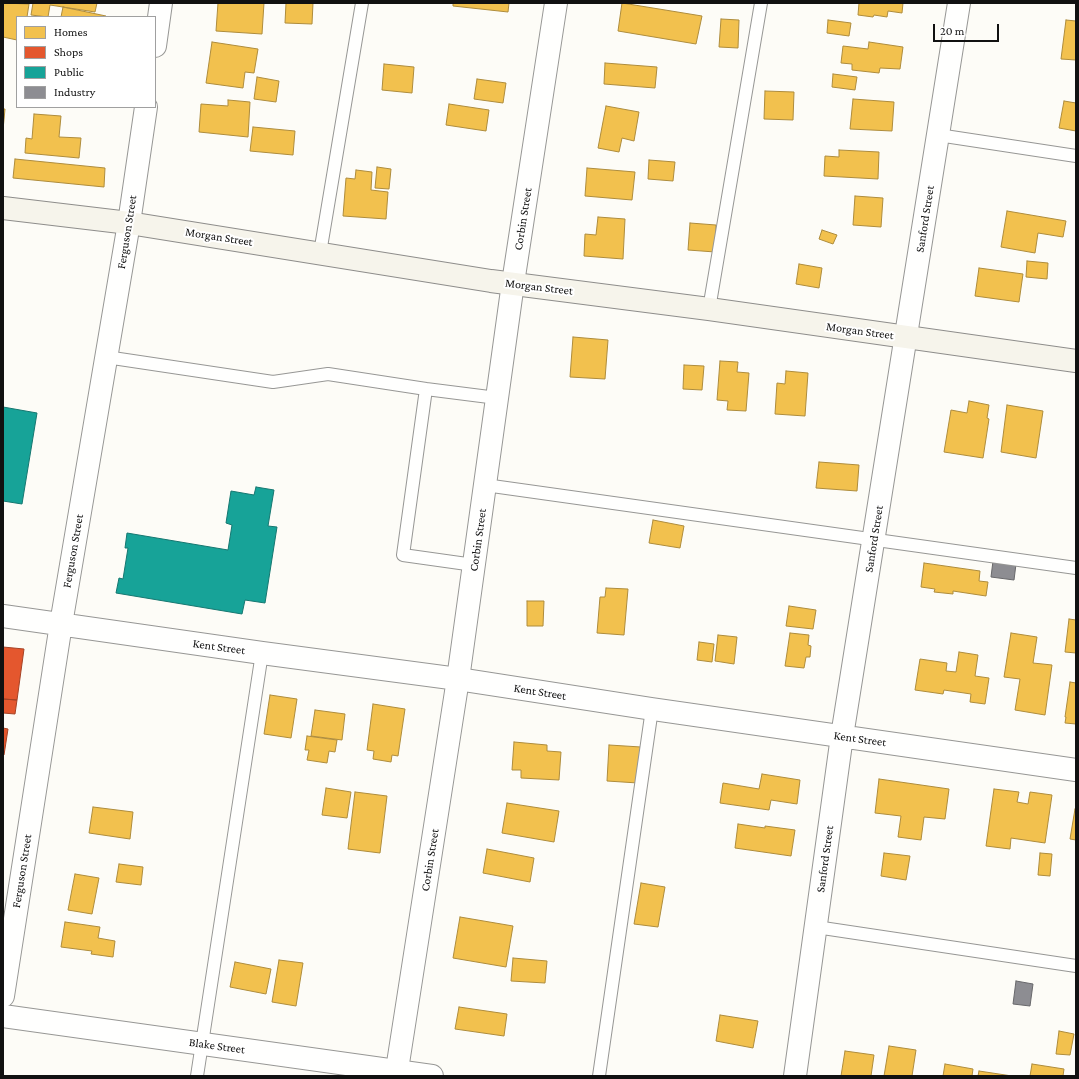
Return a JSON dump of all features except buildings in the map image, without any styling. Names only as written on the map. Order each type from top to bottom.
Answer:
[{"type":"main road","name":"Morgan Street","points":[[3,208],[129,223],[491,281],[709,309],[1076,361]]},
{"type":"street","points":[[156,40],[162,3]]},
{"type":"street","name":"Corbin Street","points":[[396,1073],[458,679],[513,283],[556,3]]},
{"type":"street","name":"Sanford Street","points":[[795,1076],[842,736],[959,3]]},
{"type":"street","name":"Ferguson Street","points":[[3,996],[61,624],[129,223],[146,108]]},
{"type":"street","name":"Kent Street","points":[[3,616],[458,679],[652,709],[1076,770]]},
{"type":"street","name":"Blake Street","points":[[3,1016],[396,1073],[432,1076]]},
{"type":"lane","points":[[320,253],[362,3]]},
{"type":"lane","points":[[709,309],[761,3]]},
{"type":"lane","points":[[938,135],[1076,156]]},
{"type":"lane","points":[[106,357],[274,382],[328,374],[497,398]]},
{"type":"lane","points":[[426,389],[403,555],[474,565]]},
{"type":"lane","points":[[486,485],[1076,568]]},
{"type":"lane","points":[[197,1076],[262,653]]},
{"type":"lane","points":[[599,1076],[652,709]]},
{"type":"lane","points":[[816,927],[1076,966]]}]
